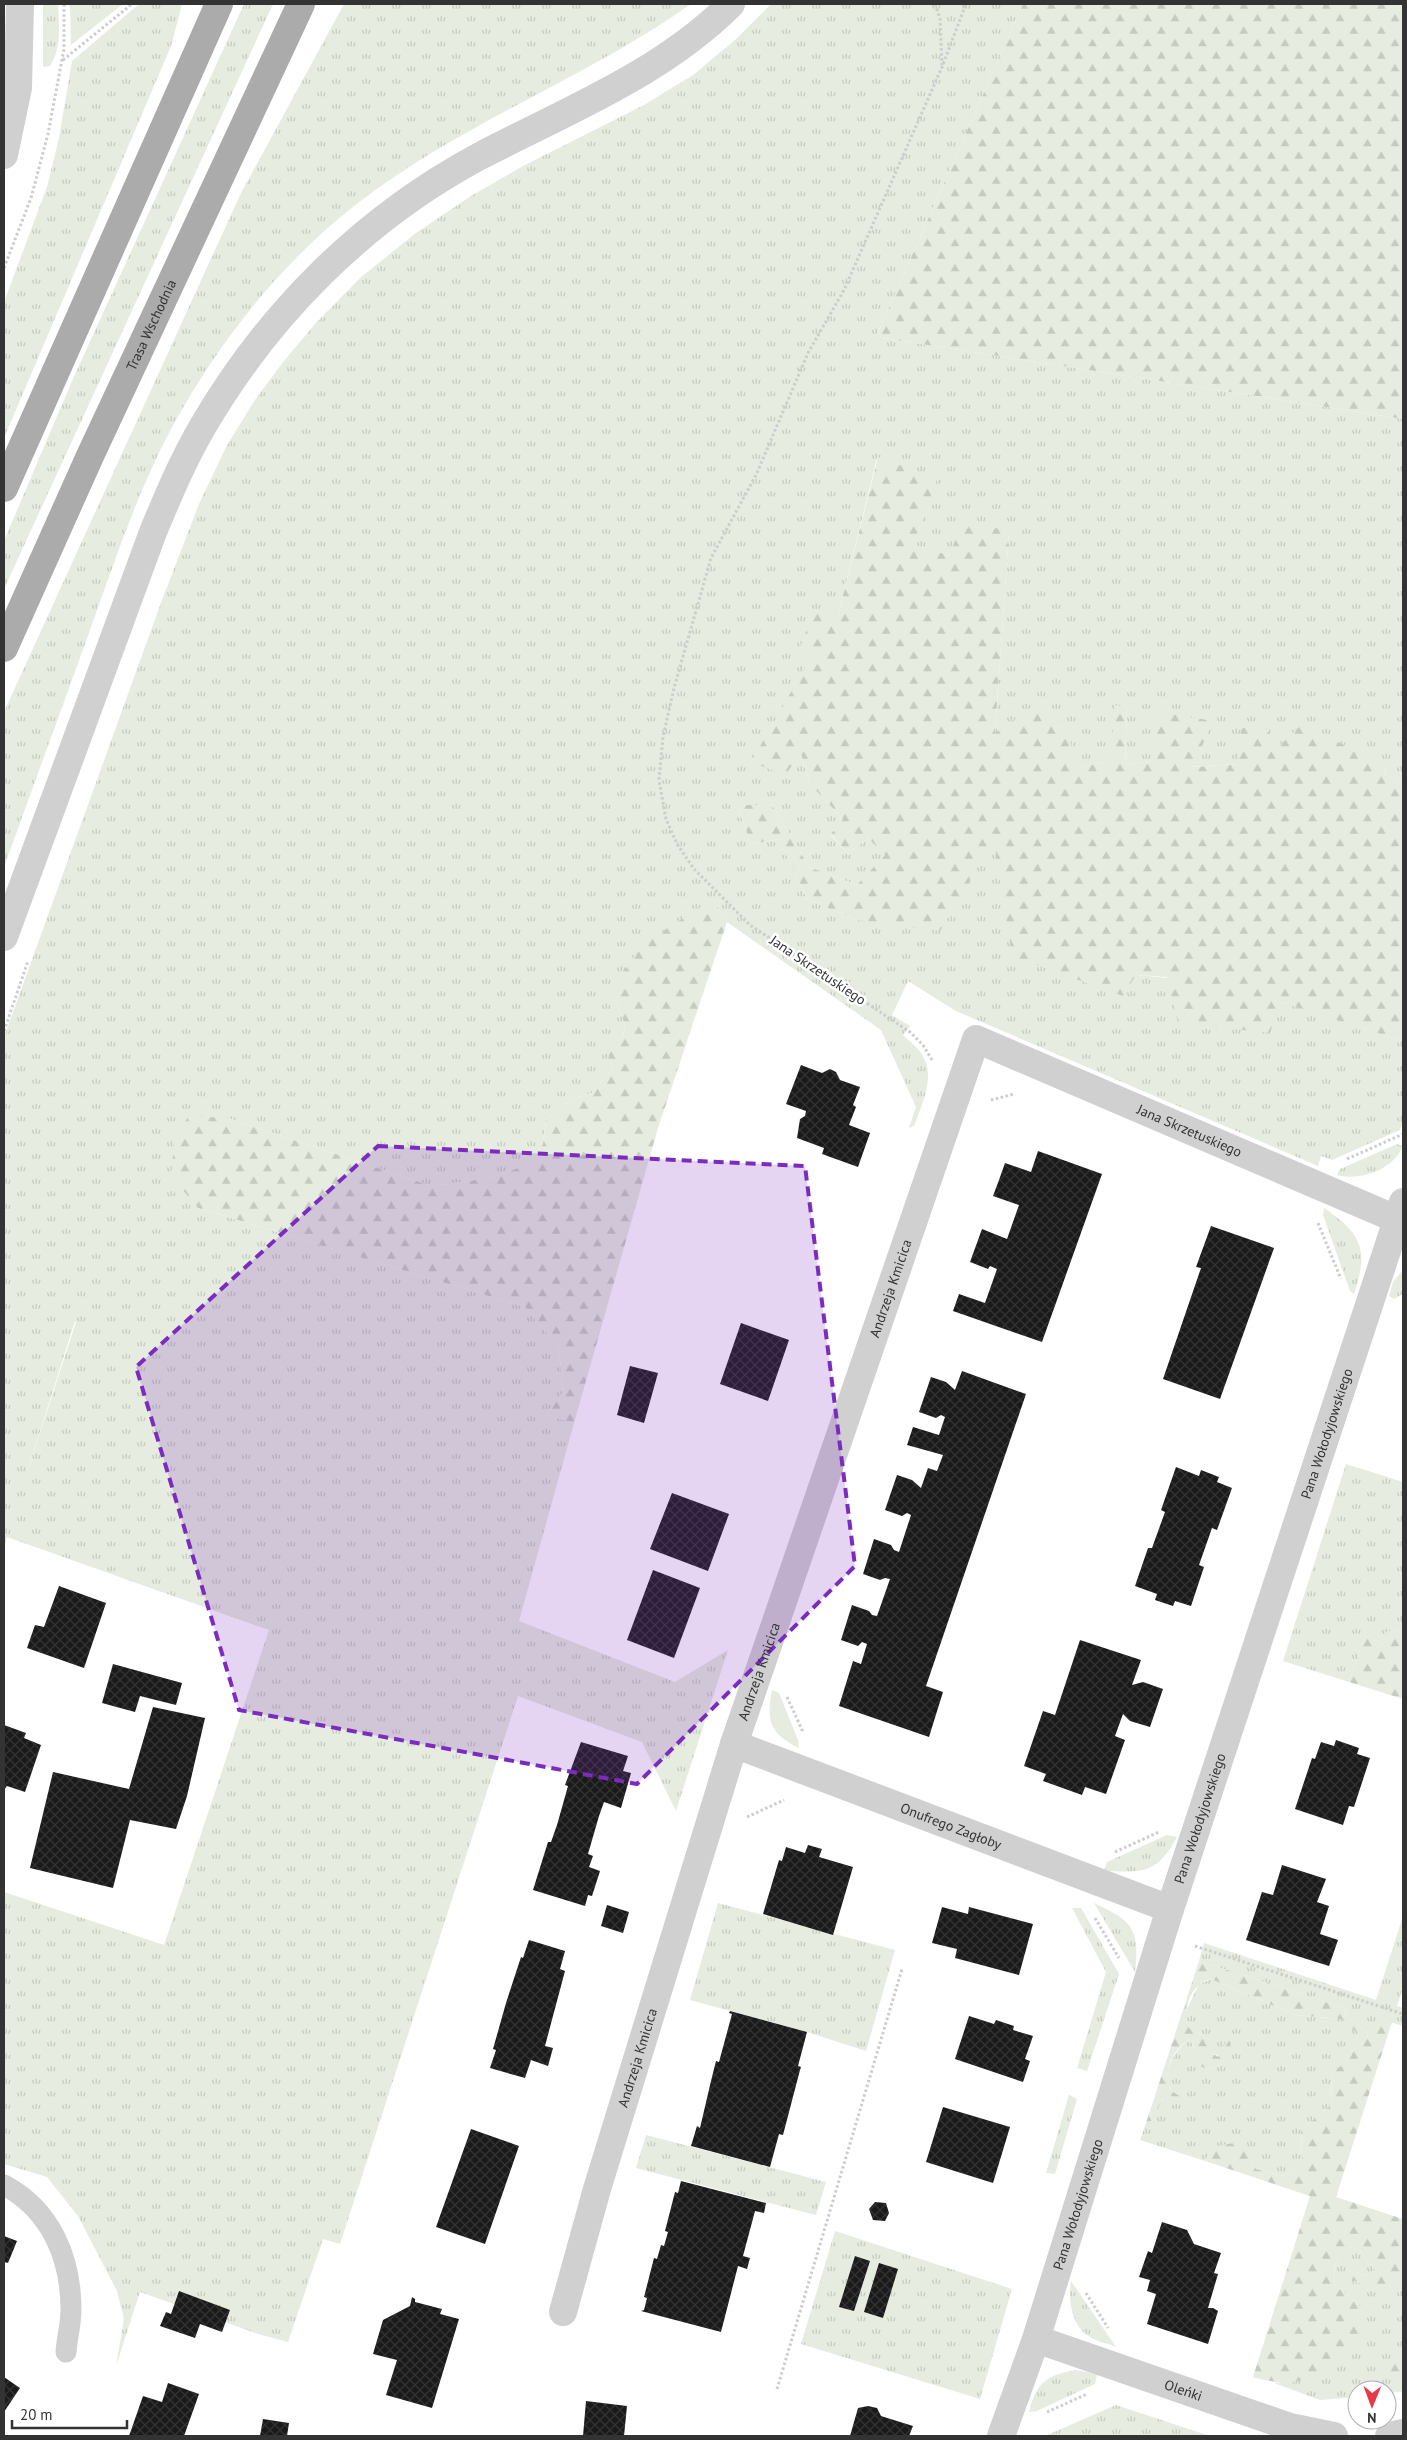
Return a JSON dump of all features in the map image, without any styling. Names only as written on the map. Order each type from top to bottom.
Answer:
[{"type":"main road","points":[[4,488],[219,4]]},
{"type":"main road","name":"Trasa Wschodnia","points":[[4,648],[90,456],[301,4]]},
{"type":"street","points":[[4,155],[18,88],[20,4]]},
{"type":"street","points":[[4,937],[132,588],[170,492],[186,457],[217,402],[266,333],[330,263],[407,202],[478,157],[623,83],[653,65],[705,27],[731,4]]},
{"type":"street","name":"Jana Skrzetuskiego","points":[[976,1038],[1401,1214]]},
{"type":"street","name":"Andrzeja Kmicica","points":[[563,2312],[597,2189],[734,1744],[976,1038]]},
{"type":"street","name":"Pana Wołodyjowskiego","points":[[1001,2436],[1036,2339],[1170,1909],[1401,1214]]},
{"type":"street","name":"Onufrego Zagłoby","points":[[734,1744],[1170,1909]]},
{"type":"street","name":"Oleńki","points":[[1036,2339],[1290,2427],[1334,2436]]},
{"type":"street","points":[[1389,2436],[1403,2433]]},
{"type":"lane","points":[[4,2185],[23,2195],[40,2212],[54,2236],[68,2270],[71,2311],[66,2352]]},
{"type":"path","points":[[62,60],[132,4]]},
{"type":"path","points":[[935,4],[940,19],[942,67]]},
{"type":"path","name":"Jana Skrzetuskiego","points":[[910,1032],[750,925],[694,868],[677,844],[666,819],[659,780],[663,737],[672,696],[711,558],[756,475],[808,353],[844,290],[942,67],[966,4]]},
{"type":"path","points":[[4,1031],[30,956]]},
{"type":"path","points":[[984,1104],[993,1098],[1020,1093]]},
{"type":"path","points":[[1192,1945],[1403,2014]]},
{"type":"path","points":[[777,2390],[902,1969]]},
{"type":"highlighted area","points":[[378,1146],[805,1166],[855,1566],[637,1784],[239,1710],[136,1367]]},
{"type":"green space","points":[[43,4],[58,4],[59,28],[58,44],[54,59],[50,66],[43,67]]},
{"type":"green space","points":[[70,4],[123,4],[71,45]]},
{"type":"green space","points":[[139,4],[182,4],[171,46],[4,438],[4,302],[47,187],[59,138],[72,61]]},
{"type":"green space","points":[[244,4],[273,4],[4,589],[4,541],[72,381]]},
{"type":"green space","points":[[344,4],[691,4],[609,55],[481,125],[398,175],[358,203],[330,226],[277,278],[253,306],[230,336],[189,397],[146,481],[114,562],[4,867],[4,712],[241,193]]},
{"type":"green space","points":[[771,4],[1023,4],[876,337],[1403,419],[1403,785],[1384,774],[1387,763],[1280,746],[1238,764],[1192,767],[1213,721],[1151,761],[1125,765],[1127,709],[1110,761],[1075,768],[995,734],[1009,532],[949,555],[912,545],[877,458],[838,615],[751,762],[801,754],[810,784],[843,819],[831,835],[848,854],[868,838],[886,855],[857,885],[809,867],[772,805],[737,805],[751,844],[779,839],[807,899],[857,920],[994,839],[1136,975],[1170,978],[1238,991],[1305,1009],[1403,1041],[1403,1121],[1400,1130],[1332,1160],[1321,1156],[1318,1166],[956,1011],[908,981],[892,1015],[910,1026],[903,1035],[922,1055],[927,1066],[928,1075],[926,1093],[920,1110],[914,1126],[909,1128],[916,1107],[881,1030],[727,922],[713,900],[615,999],[625,1025],[623,1037],[605,1044],[613,1067],[592,1093],[573,1098],[546,1120],[543,1144],[529,1164],[491,1178],[431,1186],[228,1118],[198,1208],[525,1307],[559,1347],[563,1392],[547,1415],[574,1423],[519,1621],[675,1682],[728,1650],[676,1811],[642,1742],[518,1696],[340,2244],[323,2239],[288,2342],[258,2334],[140,2292],[116,2366],[124,2319],[117,2291],[78,2216],[47,2177],[4,2164],[4,1892],[164,1945],[269,1630],[7,1537],[4,1548],[4,1037],[162,600],[199,504],[227,445],[255,400],[283,362],[316,323],[360,278],[416,233],[471,196],[523,166],[644,105],[693,75],[735,40]],"holes":[[[75,1321],[76,1322],[22,1488]]]},
{"type":"green space","points":[[1023,4],[1403,4],[1403,419],[876,337]]},
{"type":"green space","points":[[878,457],[937,479],[913,545],[949,555],[965,519],[1009,532],[995,733],[1027,711],[1068,723],[1075,768],[1110,761],[1115,705],[1127,708],[1125,765],[1151,761],[1154,711],[1213,721],[1193,767],[1238,764],[1241,728],[1266,729],[1280,745],[1300,726],[1387,763],[1384,774],[1403,785],[1403,1041],[1280,1002],[1270,1033],[1178,1023],[1167,977],[1136,975],[1123,996],[1012,956],[994,839],[940,931],[857,920],[807,899],[779,839],[751,844],[737,805],[772,805],[809,867],[857,885],[885,855],[868,838],[848,854],[831,834],[843,819],[810,784],[801,754],[785,775],[751,762],[811,657],[800,648],[813,612],[838,615]]},
{"type":"green space","points":[[713,900],[727,922],[658,1128],[574,1423],[547,1415],[563,1392],[559,1347],[525,1307],[198,1208],[171,1176],[175,1135],[189,1116],[228,1118],[431,1186],[491,1178],[529,1164],[543,1144],[546,1120],[573,1098],[592,1093],[613,1067],[604,1044],[623,1037],[625,1025],[615,999],[621,975],[644,943]]},
{"type":"green space","points":[[1397,1144],[1403,1146],[1392,1162],[1375,1172],[1356,1176],[1337,1175],[1340,1169]]},
{"type":"green space","points":[[1324,1208],[1347,1226],[1359,1244],[1361,1266],[1354,1294],[1350,1291],[1323,1215]]},
{"type":"green space","points":[[1403,1270],[1403,1294],[1394,1299],[1389,1296],[1393,1282]]},
{"type":"green space","points":[[1346,1464],[1403,1482],[1403,1630],[1386,1632],[1386,1646],[1365,1635],[1349,1682],[1283,1661]]},
{"type":"green space","points":[[1403,1630],[1403,1699],[1349,1682],[1365,1635],[1386,1646],[1385,1632]]},
{"type":"green space","points":[[772,1690],[779,1693],[798,1740],[799,1748],[789,1743],[776,1732],[772,1725],[770,1701]]},
{"type":"green space","points":[[1167,1835],[1177,1837],[1162,1858],[1148,1869],[1139,1871],[1104,1871],[1107,1862]]},
{"type":"green space","points":[[718,1903],[895,1950],[866,2051],[807,2032],[690,2000]]},
{"type":"green space","points":[[1094,1903],[1118,1915],[1131,1928],[1135,1936],[1136,1946],[1135,1972]]},
{"type":"green space","points":[[1072,1908],[1081,1908],[1119,1974],[1087,2071],[1077,2068],[1106,1972]]},
{"type":"green space","points":[[1403,1916],[1403,1988],[1397,2006],[1403,2008],[1403,2026],[1380,2019],[1377,2035],[1373,2041],[1368,2038],[1367,2032],[1348,2017],[1345,2008],[1199,1961],[1204,1943],[1376,2000]]},
{"type":"green space","points":[[1199,1961],[1345,2008],[1348,2017],[1367,2032],[1368,2038],[1373,2041],[1377,2035],[1375,2027],[1380,2019],[1392,2022],[1336,2197],[1403,2219],[1403,2284],[1374,2286],[1352,2280],[1346,2277],[1346,2272],[1351,2270],[1364,2276],[1372,2274],[1375,2269],[1364,2258],[1360,2250],[1350,2247],[1341,2255],[1336,2263],[1334,2273],[1335,2285],[1363,2309],[1362,2325],[1356,2344],[1349,2355],[1319,2375],[1309,2379],[1276,2382],[1253,2377],[1310,2196],[1205,2161],[1212,2147],[1234,2143],[1249,2155],[1256,2169],[1282,2176],[1302,2166],[1301,2130],[1331,2105],[1332,2074],[1351,2056],[1358,2034],[1341,2019],[1295,2015],[1211,1979],[1206,1980],[1197,1986],[1188,2002],[1186,2018],[1189,2028],[1212,2041],[1212,2053],[1218,2057],[1225,2043],[1230,2041],[1229,2053],[1214,2069],[1204,2068],[1194,2061],[1195,2049],[1190,2040],[1183,2044],[1172,2058],[1168,2076],[1169,2084],[1173,2091],[1180,2096],[1178,2104],[1170,2105],[1162,2099],[1153,2120],[1146,2123]]},
{"type":"green space","points":[[1211,1979],[1295,2015],[1341,2019],[1358,2034],[1351,2056],[1332,2074],[1331,2105],[1301,2130],[1302,2166],[1282,2176],[1256,2169],[1249,2155],[1212,2147],[1205,2161],[1140,2140],[1146,2123],[1153,2120],[1159,2104],[1174,2093],[1168,2083],[1168,2072],[1176,2052],[1185,2043],[1190,2040],[1204,2068],[1214,2069],[1225,2059],[1212,2053],[1212,2041],[1189,2028],[1185,2013],[1199,1984]]},
{"type":"green space","points":[[1069,2095],[1077,2099],[1055,2174],[1046,2173]]},
{"type":"green space","points":[[646,2135],[826,2182],[816,2215],[636,2168]]},
{"type":"green space","points":[[835,2231],[1012,2289],[980,2399],[801,2344]]},
{"type":"green space","points":[[1350,2247],[1360,2250],[1364,2258],[1375,2269],[1372,2274],[1364,2276],[1351,2270],[1354,2282],[1372,2285],[1403,2284],[1403,2358],[1395,2361],[1397,2378],[1403,2377],[1403,2391],[1397,2392],[1397,2380],[1347,2380],[1347,2398],[1320,2400],[1274,2383],[1305,2380],[1363,2309],[1335,2285],[1334,2273],[1336,2263],[1341,2255]]},
{"type":"green space","points":[[1071,2281],[1116,2347],[1090,2337],[1079,2326],[1072,2312]]},
{"type":"green space","points":[[1403,2358],[1403,2377],[1397,2379],[1390,2371],[1395,2361]]},
{"type":"green space","points":[[1077,2370],[1097,2374],[1095,2384],[1037,2411],[1029,2412],[1036,2393],[1044,2382],[1058,2374]]},
{"type":"green space","points":[[1116,2405],[1210,2436],[1045,2436]]},
{"type":"building","points":[[801,1065],[822,1073],[830,1069],[836,1072],[840,1080],[860,1087],[853,1105],[856,1107],[849,1125],[870,1133],[858,1167],[822,1154],[824,1148],[797,1138],[800,1119],[805,1116],[806,1111],[786,1104]]},
{"type":"building","points":[[1038,1151],[1102,1174],[1042,1342],[953,1311],[959,1294],[985,1303],[997,1269],[990,1266],[988,1269],[970,1262],[982,1229],[1007,1239],[1019,1205],[993,1196],[1005,1163],[1031,1172]]},
{"type":"building","points":[[1211,1226],[1274,1248],[1220,1399],[1163,1379],[1201,1268],[1196,1267]]},
{"type":"building","points":[[741,1323],[789,1340],[768,1401],[720,1384]]},
{"type":"building","points":[[630,1366],[658,1373],[644,1423],[617,1415]]},
{"type":"building","points":[[962,1371],[1026,1394],[926,1686],[943,1692],[929,1737],[839,1706],[853,1661],[861,1664],[867,1644],[862,1642],[858,1646],[841,1640],[852,1605],[877,1616],[890,1579],[880,1580],[863,1574],[874,1539],[891,1545],[894,1550],[899,1552],[911,1515],[907,1513],[902,1516],[885,1510],[897,1475],[912,1480],[921,1488],[928,1468],[937,1471],[943,1455],[907,1445],[913,1427],[939,1435],[945,1417],[941,1415],[936,1418],[919,1412],[931,1377],[946,1382],[955,1390]]},
{"type":"building","points":[[1176,1467],[1199,1476],[1201,1470],[1219,1477],[1217,1482],[1232,1488],[1217,1530],[1212,1528],[1199,1565],[1204,1567],[1191,1606],[1175,1601],[1173,1606],[1155,1600],[1157,1594],[1135,1586],[1148,1548],[1152,1548],[1165,1512],[1161,1510]]},
{"type":"building","points":[[672,1493],[729,1514],[708,1571],[650,1549]]},
{"type":"building","points":[[653,1570],[700,1588],[674,1658],[627,1640]]},
{"type":"building","points":[[59,1586],[106,1603],[84,1668],[27,1648],[35,1625],[44,1627]]},
{"type":"building","points":[[1080,1640],[1141,1660],[1132,1685],[1143,1682],[1163,1689],[1150,1727],[1130,1721],[1123,1714],[1115,1736],[1125,1740],[1106,1794],[1085,1787],[1082,1795],[1043,1781],[1046,1774],[1024,1766],[1043,1711],[1055,1715]]},
{"type":"building","points":[[113,1664],[182,1683],[176,1705],[140,1696],[135,1712],[102,1703]]},
{"type":"building","points":[[153,1707],[205,1718],[187,1796],[176,1829],[130,1820],[113,1888],[30,1868],[53,1772],[129,1789]]},
{"type":"building","points":[[4,1725],[26,1733],[24,1738],[41,1745],[25,1792],[7,1786],[4,1790]]},
{"type":"building","points":[[1336,1740],[1359,1748],[1357,1754],[1370,1758],[1354,1807],[1349,1806],[1343,1825],[1295,1809],[1312,1758],[1315,1759],[1321,1742],[1334,1746]]},
{"type":"building","points":[[581,1742],[628,1756],[623,1771],[631,1773],[621,1808],[604,1802],[599,1816],[588,1854],[593,1856],[589,1867],[600,1871],[592,1896],[588,1895],[585,1906],[533,1890],[548,1842],[551,1842],[557,1825],[568,1786],[565,1785]]},
{"type":"building","points":[[808,1845],[822,1849],[819,1857],[853,1867],[833,1935],[763,1914],[779,1860],[782,1861],[786,1847],[805,1853]]},
{"type":"building","points":[[1282,1865],[1326,1879],[1317,1902],[1329,1906],[1320,1934],[1338,1940],[1329,1966],[1246,1940],[1262,1892],[1273,1895]]},
{"type":"building","points":[[607,1905],[629,1912],[623,1933],[601,1926]]},
{"type":"building","points":[[942,1907],[968,1914],[969,1907],[1033,1924],[1019,1975],[955,1958],[957,1949],[932,1943]]},
{"type":"building","points":[[529,1940],[565,1951],[560,1969],[565,1971],[545,2046],[553,2048],[548,2066],[531,2060],[525,2078],[490,2068],[496,2050],[493,2049],[506,2003],[521,1957],[523,1958]]},
{"type":"building","points":[[730,2011],[807,2032],[798,2066],[801,2067],[783,2135],[779,2134],[770,2167],[691,2146],[697,2126],[700,2128],[716,2061],[719,2062],[732,2014],[729,2013]]},
{"type":"building","points":[[969,2016],[994,2024],[996,2020],[1014,2026],[1013,2030],[1033,2036],[1025,2059],[1030,2061],[1023,2082],[955,2059]]},
{"type":"building","points":[[943,2107],[1010,2127],[993,2183],[926,2162]]},
{"type":"building","points":[[471,2129],[519,2146],[485,2244],[436,2227]]},
{"type":"building","points":[[681,2181],[766,2203],[764,2213],[755,2211],[743,2256],[750,2258],[747,2269],[738,2266],[721,2332],[641,2311],[644,2310],[647,2298],[644,2297],[654,2258],[657,2259],[661,2245],[664,2246],[668,2232],[665,2231],[675,2192],[678,2193]]},
{"type":"building","points":[[875,2202],[886,2203],[889,2213],[885,2221],[873,2220],[869,2209]]},
{"type":"building","points":[[1162,2222],[1187,2230],[1194,2244],[1221,2253],[1214,2273],[1218,2274],[1208,2308],[1218,2311],[1208,2344],[1147,2324],[1156,2294],[1147,2291],[1150,2280],[1139,2277],[1148,2251],[1152,2253]]},
{"type":"building","points":[[4,2236],[17,2241],[8,2263],[4,2262]]},
{"type":"building","points":[[855,2256],[870,2261],[854,2311],[839,2307]]},
{"type":"building","points":[[879,2263],[898,2269],[883,2318],[864,2312]]},
{"type":"building","points":[[179,2291],[230,2310],[222,2332],[200,2324],[195,2338],[160,2326],[166,2312],[171,2314]]},
{"type":"building","points":[[412,2297],[415,2299],[415,2302],[442,2309],[440,2314],[459,2319],[432,2408],[386,2395],[397,2360],[373,2354],[383,2320],[410,2306]]},
{"type":"building","points":[[4,2377],[20,2388],[4,2412]]},
{"type":"building","points":[[168,2383],[199,2394],[184,2436],[129,2436],[143,2396],[162,2402]]},
{"type":"building","points":[[586,2401],[627,2406],[624,2436],[583,2436]]},
{"type":"building","points":[[868,2406],[877,2408],[881,2416],[913,2426],[909,2436],[850,2436],[858,2408]]},
{"type":"building","points":[[263,2419],[289,2423],[287,2436],[260,2436]]}]
